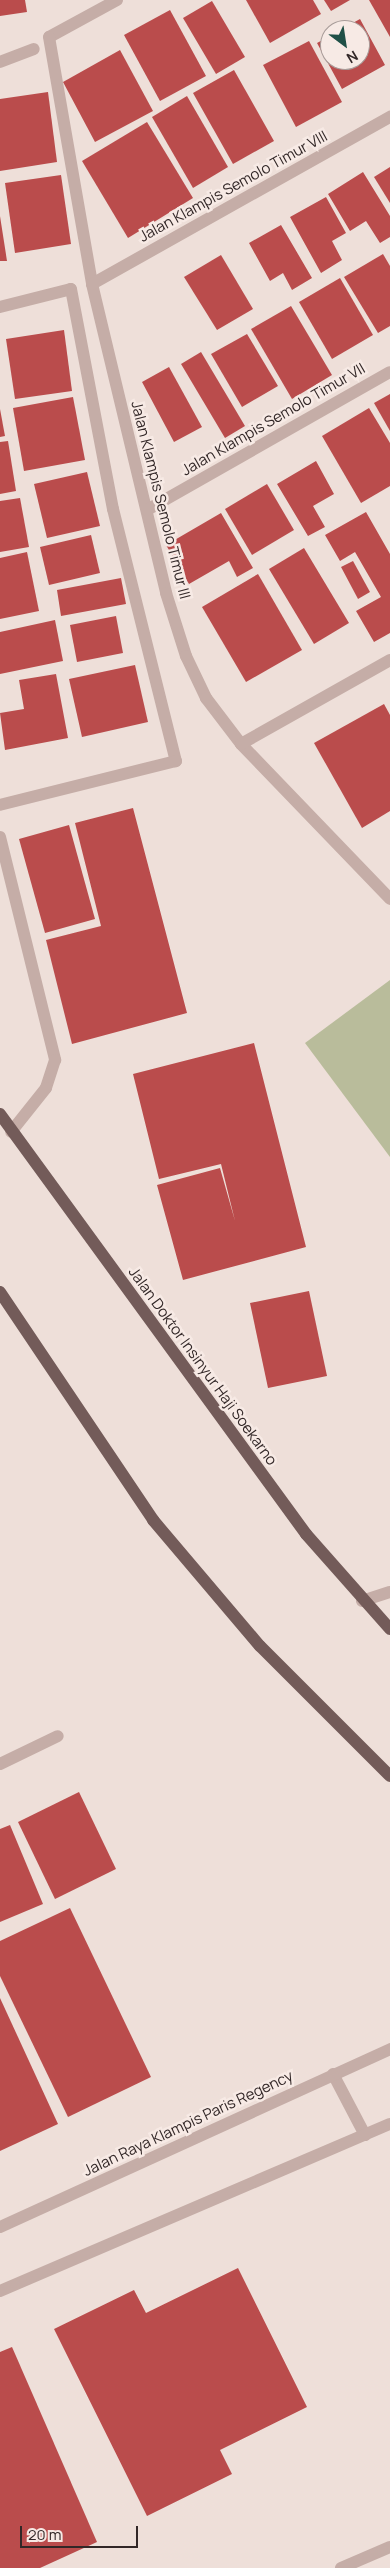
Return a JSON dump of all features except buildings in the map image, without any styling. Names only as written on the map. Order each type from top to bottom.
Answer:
[{"type":"main road","name":"Jalan Doktor Insinyur Haji Soekarno","points":[[0,1114],[11,1132],[300,1526],[362,1601],[390,1629]]},
{"type":"main road","points":[[0,1292],[153,1520],[260,1646],[390,1776]]},
{"type":"street","name":"Jalan Klampis Semolo Timur III","points":[[117,0],[49,37],[92,284],[147,510],[186,656],[206,698],[241,744],[390,899]]},
{"type":"street","points":[[0,62],[34,49]]},
{"type":"street","name":"Jalan Klampis Semolo Timur VIII","points":[[92,284],[390,117]]},
{"type":"street","points":[[0,307],[72,290],[113,509],[176,761],[0,806]]},
{"type":"street","name":"Jalan Klampis Semolo Timur VII","points":[[147,510],[390,372]]},
{"type":"street","points":[[241,744],[390,660]]},
{"type":"street","points":[[0,837],[55,1060],[38,1102],[11,1132]]},
{"type":"street","points":[[362,1601],[390,1592]]},
{"type":"street","points":[[0,1764],[58,1736]]},
{"type":"street","name":"Jalan Raya Klampis Paris Regency","points":[[0,2227],[390,2049]]},
{"type":"street","points":[[333,2074],[365,2136]]},
{"type":"street","points":[[0,2291],[390,2124]]},
{"type":"street","points":[[341,2568],[390,2547]]},
{"type":"green space","points":[[390,980],[390,1157],[305,1043]]}]
